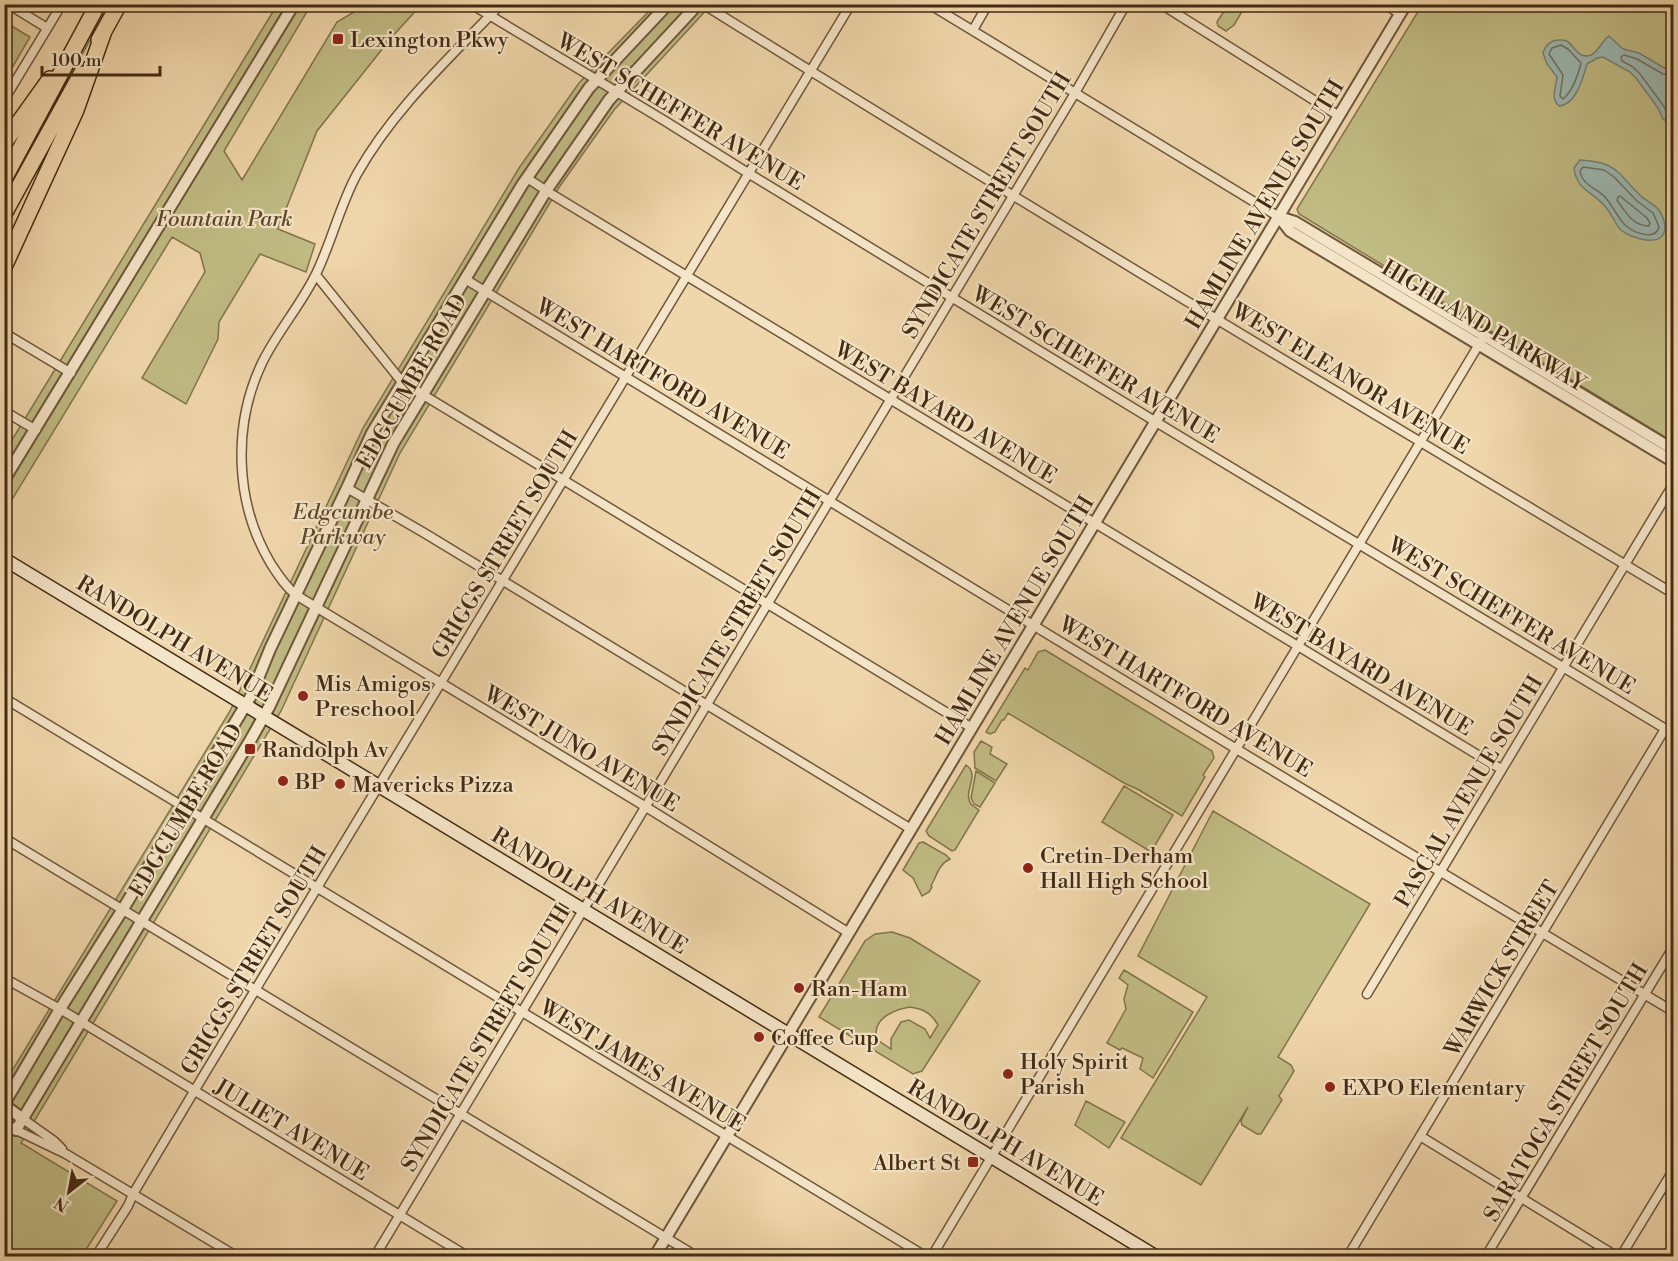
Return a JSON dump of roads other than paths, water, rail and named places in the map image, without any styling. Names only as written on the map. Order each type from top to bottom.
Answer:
[{"type":"highway","points":[[4,179],[98,4]]},
{"type":"highway","points":[[4,214],[118,4]]},
{"type":"highway","points":[[4,267],[76,110],[104,31]]},
{"type":"highway","points":[[4,143],[38,94],[76,46]]},
{"type":"main road","name":"RANDOLPH AVENUE","points":[[4,559],[1155,1257]]},
{"type":"street","points":[[8,4],[47,28]]},
{"type":"street","points":[[4,99],[62,4]]},
{"type":"street","points":[[4,480],[294,4]]},
{"type":"street","name":"WEST SCHEFFER AVENUE","points":[[471,4],[1156,422],[1674,734]]},
{"type":"street","name":"WEST JUNO AVENUE","points":[[501,4],[407,103],[376,143],[356,176],[344,202],[316,275],[262,364],[248,405],[243,428],[242,451],[245,491],[256,533],[265,554],[284,585],[296,596],[849,933]]},
{"type":"street","name":"EDGCUMBE ROAD","points":[[23,1119],[4,1105],[251,696],[270,649],[372,433],[527,178],[596,80],[668,4]]},
{"type":"street","name":"EDGCUMBE ROAD","points":[[16,1130],[264,717],[393,444],[546,190],[609,100],[700,4]]},
{"type":"street","name":"WEST ELEANOR AVENUE","points":[[700,4],[1218,320],[1674,594]]},
{"type":"street","name":"GRIGGS STREET SOUTH","points":[[96,1257],[851,4]]},
{"type":"street","name":"HIGHLAND PARKWAY","points":[[929,4],[1279,217],[1290,231],[1674,450]]},
{"type":"street","points":[[973,30],[988,4]]},
{"type":"street","name":"SYNDICATE STREET SOUTH","points":[[375,1257],[1014,195],[1126,4]]},
{"type":"street","points":[[1161,4],[1339,116]]},
{"type":"street","points":[[1384,4],[1403,9]]},
{"type":"street","name":"HAMLINE AVENUE SOUTH","points":[[655,1257],[1403,9]]},
{"type":"street","name":"WEST BAYARD AVENUE","points":[[527,178],[1501,769]]},
{"type":"street","points":[[316,275],[402,382],[972,728]]},
{"type":"street","name":"WEST HARTFORD AVENUE","points":[[465,279],[1674,1012]]},
{"type":"street","points":[[6,334],[71,373]]},
{"type":"street","points":[[932,1257],[1481,340]]},
{"type":"street","name":"HIGHLAND PARKWAY","points":[[1481,340],[1674,462]]},
{"type":"street","points":[[4,411],[36,430]]},
{"type":"street","name":"PASCAL AVENUE SOUTH","points":[[1367,994],[1674,483]]},
{"type":"street","points":[[347,488],[911,829]]},
{"type":"street","name":"WEST JAMES AVENUE","points":[[4,698],[925,1257]]},
{"type":"street","name":"WARWICK STREET","points":[[1348,1257],[1665,729]]},
{"type":"street","points":[[4,838],[696,1257]]},
{"type":"street","name":"SARATOGA STREET SOUTH","points":[[1486,1257],[1674,946]]},
{"type":"street","name":"JULIET AVENUE","points":[[4,978],[60,1009],[467,1257]]},
{"type":"street","points":[[23,1119],[54,1141],[66,1154]]},
{"type":"street","points":[[4,1125],[66,1154],[236,1257]]},
{"type":"street","points":[[1420,1136],[1616,1257]]},
{"type":"street","points":[[1621,1257],[1674,1169]]},
{"type":"water","points":[[1609,36],[1623,49],[1639,53],[1666,69],[1673,70],[1673,125],[1663,119],[1658,108],[1630,72],[1603,57],[1587,64],[1578,90],[1570,101],[1559,106],[1556,103],[1554,96],[1557,77],[1547,64],[1543,53],[1549,43],[1555,40],[1567,41],[1580,54],[1587,56],[1594,53]]},
{"type":"water","points":[[1580,160],[1594,161],[1617,171],[1643,198],[1659,210],[1665,227],[1663,234],[1659,238],[1646,240],[1631,236],[1620,229],[1609,211],[1579,182],[1574,168]]},
{"type":"place","name":"Lexington Pkwy","points":[[338,39]]},
{"type":"place","name":"Mis Amigos Preschool","points":[[303,696]]},
{"type":"place","name":"Randolph Av","points":[[250,749]]},
{"type":"place","name":"BP","points":[[283,781]]},
{"type":"place","name":"Mavericks Pizza","points":[[340,784]]},
{"type":"place","name":"Cretin-Derham Hall High School","points":[[1028,868]]},
{"type":"place","name":"Ran-Ham","points":[[799,988]]},
{"type":"place","name":"Coffee Cup","points":[[759,1037]]},
{"type":"place","name":"Holy Spirit Parish","points":[[1008,1074]]},
{"type":"place","name":"EXPO Elementary","points":[[1330,1087]]},
{"type":"place","name":"Albert St","points":[[973,1162]]},
{"type":"park label","name":"Fountain Park","points":[[224,218]]},
{"type":"park label","name":"Edgcumbe Parkway","points":[[343,524]]}]
